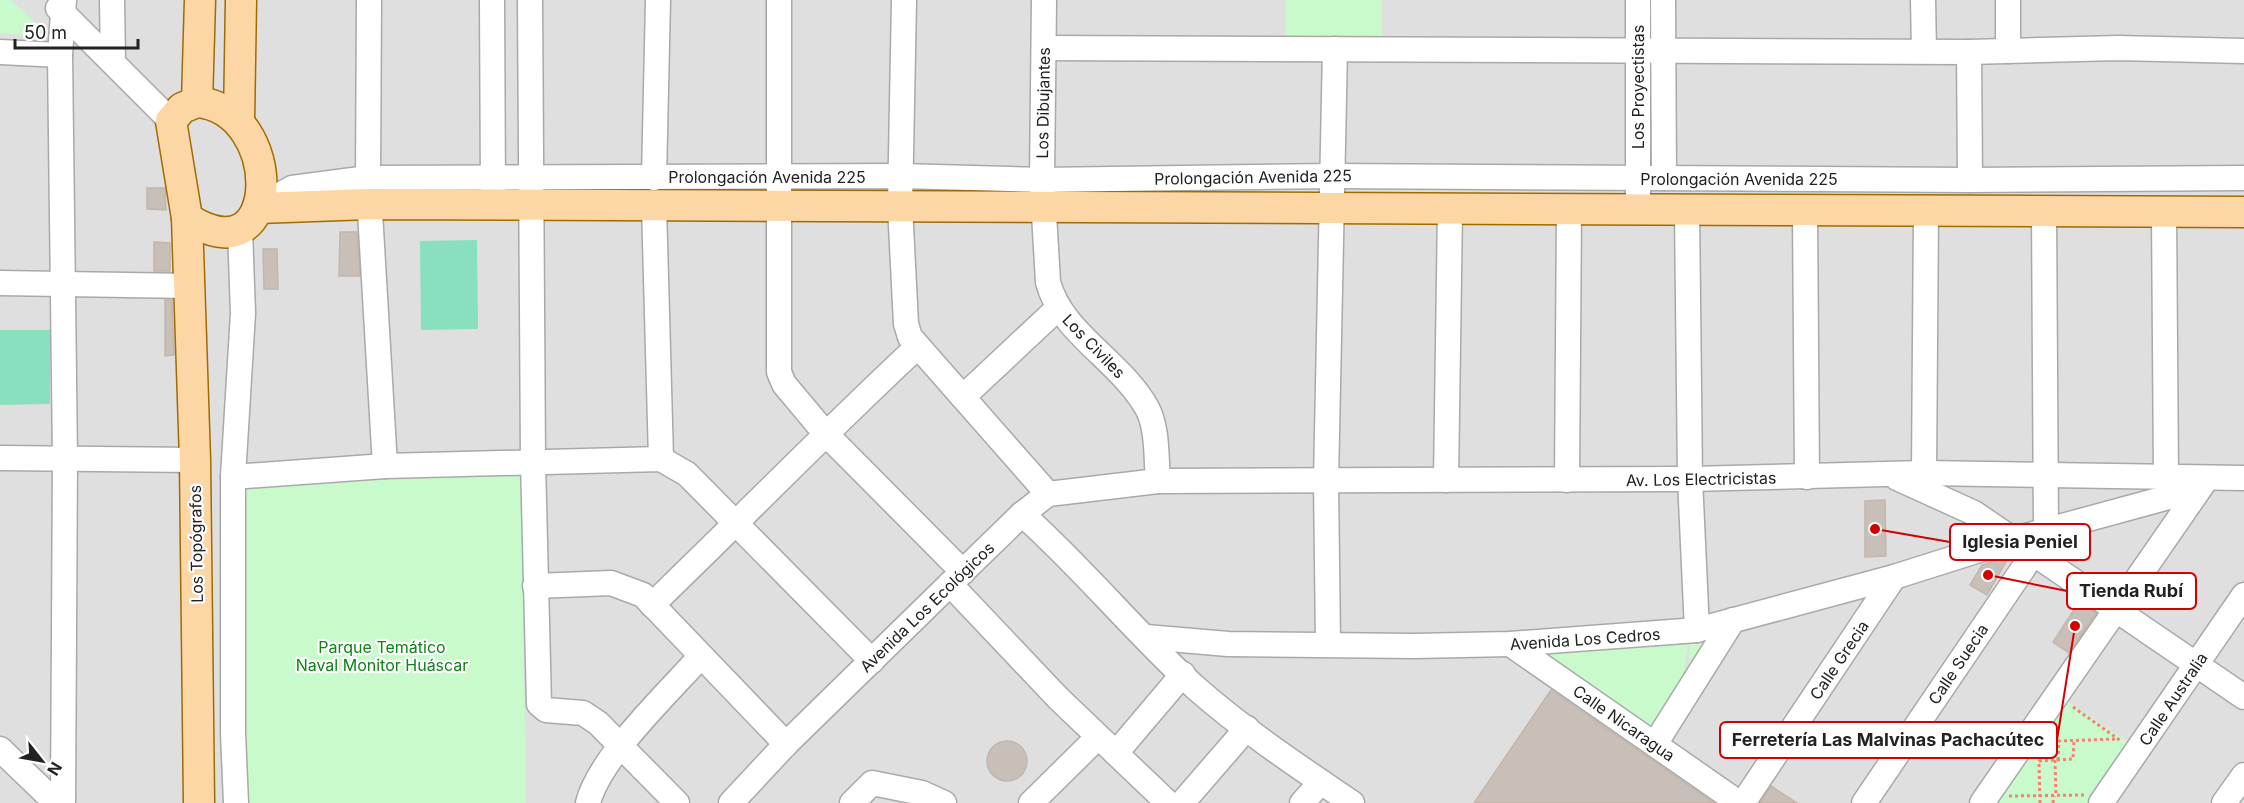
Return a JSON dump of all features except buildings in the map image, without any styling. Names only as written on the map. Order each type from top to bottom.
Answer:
[{"type":"main road","points":[[197,102],[200,0]]},
{"type":"main road","points":[[240,121],[242,0]]},
{"type":"main road","points":[[190,286],[212,247],[250,219],[262,187],[254,147],[240,121],[225,109],[210,103],[197,102],[182,108],[171,121],[187,218],[215,233],[250,219]]},
{"type":"main road","name":"Prolongación Avenida 225","points":[[250,219],[368,190],[779,192],[900,206],[1042,193],[1332,208],[1805,212],[2244,212]]},
{"type":"main road","name":"Los Topógrafos","points":[[187,218],[195,460],[199,803]]},
{"type":"street","points":[[112,0],[113,62]]},
{"type":"street","points":[[369,0],[368,190],[385,466]]},
{"type":"street","points":[[492,0],[493,191]]},
{"type":"street","points":[[530,0],[533,461],[535,586],[541,708],[583,713],[598,723],[677,803]]},
{"type":"street","points":[[658,0],[654,191],[661,459]]},
{"type":"street","points":[[779,0],[779,372],[784,384],[825,433],[957,578],[1058,698],[1168,803]]},
{"type":"street","points":[[904,0],[900,206],[906,324],[917,347],[1048,494],[1158,481]]},
{"type":"street","name":"Los Dibujantes","points":[[1042,193],[1044,0]]},
{"type":"street","name":"Los Proyectistas","points":[[1638,0],[1638,210]]},
{"type":"street","points":[[1663,0],[1664,178]]},
{"type":"street","points":[[1923,0],[1924,51]]},
{"type":"street","points":[[2007,51],[2008,0]]},
{"type":"street","points":[[60,5],[171,121]]},
{"type":"street","points":[[60,5],[64,459],[63,803]]},
{"type":"street","points":[[1044,48],[1969,52],[2118,48],[2244,51]]},
{"type":"street","points":[[1328,643],[1326,481],[1335,49]]},
{"type":"street","points":[[0,52],[60,56]]},
{"type":"street","points":[[1969,52],[1970,180]]},
{"type":"street","name":"Prolongación Avenida 225","points":[[779,192],[901,176],[1042,193],[1333,176],[1970,180],[2244,178]]},
{"type":"street","name":"Los Civiles","points":[[1042,193],[1048,282],[1058,308],[1070,323],[1118,368],[1148,409],[1153,425],[1158,481]]},
{"type":"street","points":[[1446,480],[1450,209]]},
{"type":"street","points":[[1568,480],[1569,209]]},
{"type":"street","points":[[1687,210],[1690,479],[1697,630]]},
{"type":"street","points":[[1924,473],[1926,211]]},
{"type":"street","points":[[2044,211],[2046,531]]},
{"type":"street","points":[[1805,212],[1807,477]]},
{"type":"street","points":[[2164,212],[2166,476]]},
{"type":"street","points":[[236,803],[233,733],[233,477],[250,219]]},
{"type":"street","points":[[0,283],[190,286]]},
{"type":"street","points":[[963,398],[1058,308]]},
{"type":"street","points":[[652,605],[825,433],[917,347]]},
{"type":"street","points":[[0,458],[195,460]]},
{"type":"street","points":[[233,477],[385,466],[661,459],[687,474],[872,661]]},
{"type":"street","name":"Av. Los Electricistas","points":[[1158,481],[1690,479],[1924,473],[2244,478]]},
{"type":"street","points":[[1888,474],[1974,513],[2244,697]]},
{"type":"street","points":[[1986,797],[2208,477]]},
{"type":"street","name":"Avenida Los Cedros","points":[[1146,637],[1228,644],[1328,643],[1414,646],[1510,644],[1649,636],[1697,630],[1894,577],[2011,540],[2169,497],[2208,477]]},
{"type":"street","name":"Avenida Los Ecológicos","points":[[730,803],[786,744],[1022,514],[1048,494]]},
{"type":"street","points":[[1022,514],[1068,555],[1183,674],[1247,728],[1352,803]]},
{"type":"street","name":"Calle Suecia","points":[[1864,803],[2033,554],[2046,531]]},
{"type":"street","name":"Calle Grecia","points":[[1741,803],[1894,577]]},
{"type":"street","points":[[535,586],[611,583],[643,595],[786,744]]},
{"type":"street","name":"Calle Australia","points":[[2102,803],[2244,595]]},
{"type":"street","points":[[1654,744],[1733,620]]},
{"type":"street","name":"Calle Nicaragua","points":[[1510,644],[1741,803]]},
{"type":"street","points":[[588,803],[622,746],[701,656]]},
{"type":"street","points":[[1116,753],[1183,674]]},
{"type":"street","points":[[1182,803],[1247,728]]},
{"type":"street","points":[[1031,803],[1098,736]]},
{"type":"street","points":[[0,749],[56,803]]},
{"type":"street","points":[[2224,803],[2244,775]]},
{"type":"street","points":[[1302,803],[1320,782]]},
{"type":"street","points":[[852,803],[872,783],[922,793],[944,803]]},
{"type":"path","points":[[2054,803],[2059,741],[2117,739]]},
{"type":"path","points":[[2040,803],[2038,760],[2073,759],[2074,741]]},
{"type":"path","points":[[1986,797],[2089,795],[2102,803]]},
{"type":"shaded area","points":[[0,0],[2244,0],[2244,803],[0,803]]},
{"type":"green space","points":[[0,0],[11,0],[49,35],[0,34]]},
{"type":"green space","points":[[1285,0],[1382,0],[1382,42],[1285,42]]},
{"type":"green space","points":[[477,240],[478,329],[421,330],[420,241]]},
{"type":"green space","points":[[0,330],[50,330],[50,404],[0,405]]},
{"type":"green space","name":"Parque Temático Naval Monitor Huáscar","points":[[521,466],[526,803],[241,803],[242,483]]},
{"type":"green space","points":[[1691,637],[1714,640],[1686,691]]},
{"type":"green space","points":[[1689,641],[1679,702],[1658,732],[1545,651]]},
{"type":"green space","points":[[2061,697],[2128,742],[2088,803],[1991,803]]},
{"type":"place","name":"Iglesia Peniel","points":[[1875,529]]},
{"type":"place","name":"Tienda Rubí","points":[[1988,575]]},
{"type":"place","name":"Ferretería Las Malvinas Pachacútec","points":[[2075,626]]}]
